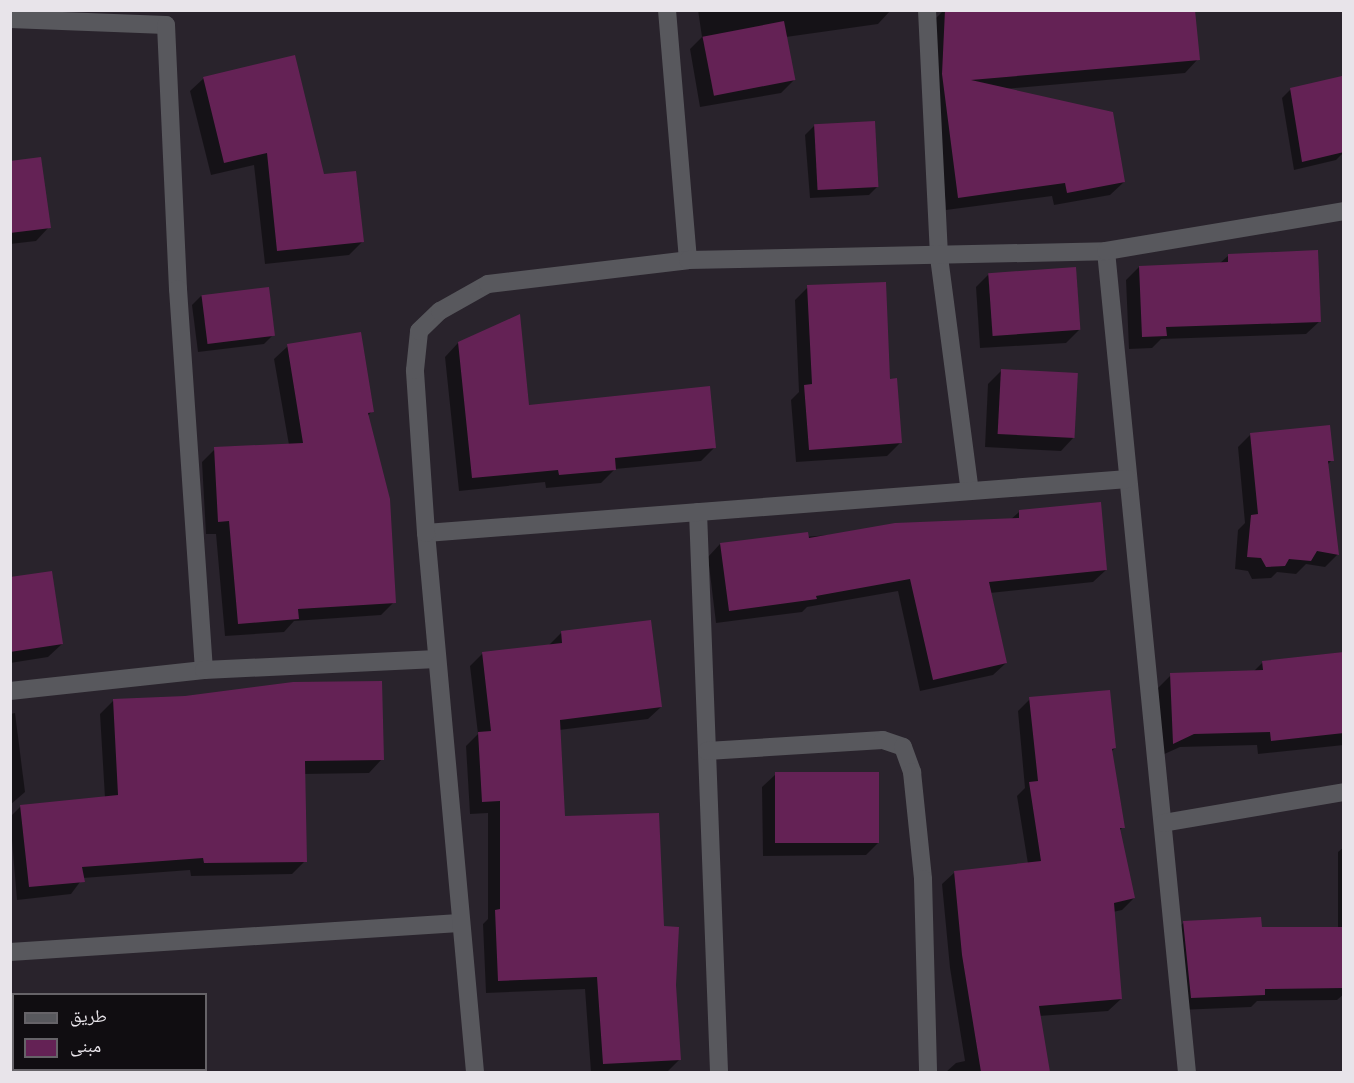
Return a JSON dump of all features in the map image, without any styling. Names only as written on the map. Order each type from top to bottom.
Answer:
[{"type":"street","points":[[667,10],[688,260]]},
{"type":"street","points":[[927,10],[939,257],[970,491]]},
{"type":"street","points":[[10,19],[166,24],[178,289],[204,670]]},
{"type":"street","points":[[475,1072],[459,923],[426,533],[415,370],[419,331],[440,311],[488,284],[688,260],[939,257],[1106,251],[1344,211]]},
{"type":"street","points":[[1106,251],[1188,1072]]},
{"type":"street","points":[[426,533],[1128,479]]},
{"type":"street","points":[[698,512],[719,1072]]},
{"type":"street","points":[[10,691],[204,670],[437,659]]},
{"type":"street","points":[[707,751],[883,740],[903,747],[912,772],[923,879],[928,1072]]},
{"type":"street","points":[[1163,823],[1344,792]]},
{"type":"street","points":[[10,951],[459,923]]},
{"type":"building","points":[[945,10],[1195,10],[1200,60],[971,80],[1113,112],[1125,182],[1067,193],[1065,183],[958,198],[942,74]]},
{"type":"building","points":[[784,21],[795,80],[714,96],[703,37]]},
{"type":"building","points":[[295,55],[324,174],[356,171],[364,242],[277,251],[267,153],[224,163],[203,77]]},
{"type":"building","points":[[1342,76],[1344,152],[1302,162],[1290,88]]},
{"type":"building","points":[[875,121],[878,187],[818,190],[814,124]]},
{"type":"building","points":[[41,157],[51,228],[10,233],[10,161]]},
{"type":"building","points":[[1318,250],[1321,322],[1166,327],[1167,336],[1142,337],[1139,266],[1228,262],[1228,254]]},
{"type":"building","points":[[1076,267],[1080,330],[993,336],[988,273]]},
{"type":"building","points":[[886,282],[890,379],[897,378],[902,443],[809,450],[804,385],[812,384],[807,285]]},
{"type":"building","points":[[269,287],[275,336],[207,344],[202,295]]},
{"type":"building","points":[[520,314],[529,405],[710,386],[716,448],[615,458],[616,470],[559,475],[558,470],[472,478],[458,342]]},
{"type":"building","points":[[361,332],[374,412],[368,413],[390,499],[396,603],[298,609],[299,619],[238,624],[229,521],[218,522],[214,447],[303,443],[287,344]]},
{"type":"building","points":[[1001,369],[1078,373],[1074,438],[998,434]]},
{"type":"building","points":[[1330,425],[1334,461],[1328,461],[1339,555],[1317,551],[1311,561],[1289,559],[1285,566],[1266,567],[1261,558],[1247,557],[1251,515],[1258,514],[1250,433]]},
{"type":"building","points":[[1101,502],[1107,570],[989,582],[1007,663],[933,680],[910,579],[816,596],[817,599],[729,611],[720,543],[808,532],[809,538],[895,523],[1019,518],[1019,510]]},
{"type":"building","points":[[52,571],[63,644],[10,652],[10,577]]},
{"type":"building","points":[[651,620],[662,707],[560,720],[565,816],[659,813],[664,926],[679,927],[676,985],[681,1060],[603,1064],[597,977],[498,981],[495,910],[500,909],[500,801],[482,802],[478,732],[491,731],[482,652],[562,643],[561,631]]},
{"type":"building","points":[[1344,652],[1344,733],[1271,741],[1270,732],[1194,734],[1173,744],[1170,673],[1263,670],[1262,661]]},
{"type":"building","points":[[382,681],[384,760],[305,761],[307,862],[204,863],[203,858],[82,867],[85,882],[29,887],[20,805],[118,795],[113,699],[185,696],[293,682]]},
{"type":"building","points":[[1110,690],[1116,748],[1112,749],[1125,828],[1120,828],[1135,898],[1114,903],[1122,999],[1039,1006],[1050,1072],[981,1072],[962,955],[954,871],[1041,861],[1029,782],[1038,781],[1029,697]]},
{"type":"building","points":[[775,772],[879,772],[879,843],[775,843]]},
{"type":"building","points":[[1261,917],[1262,927],[1344,927],[1344,988],[1265,989],[1265,995],[1191,998],[1183,921]]}]
